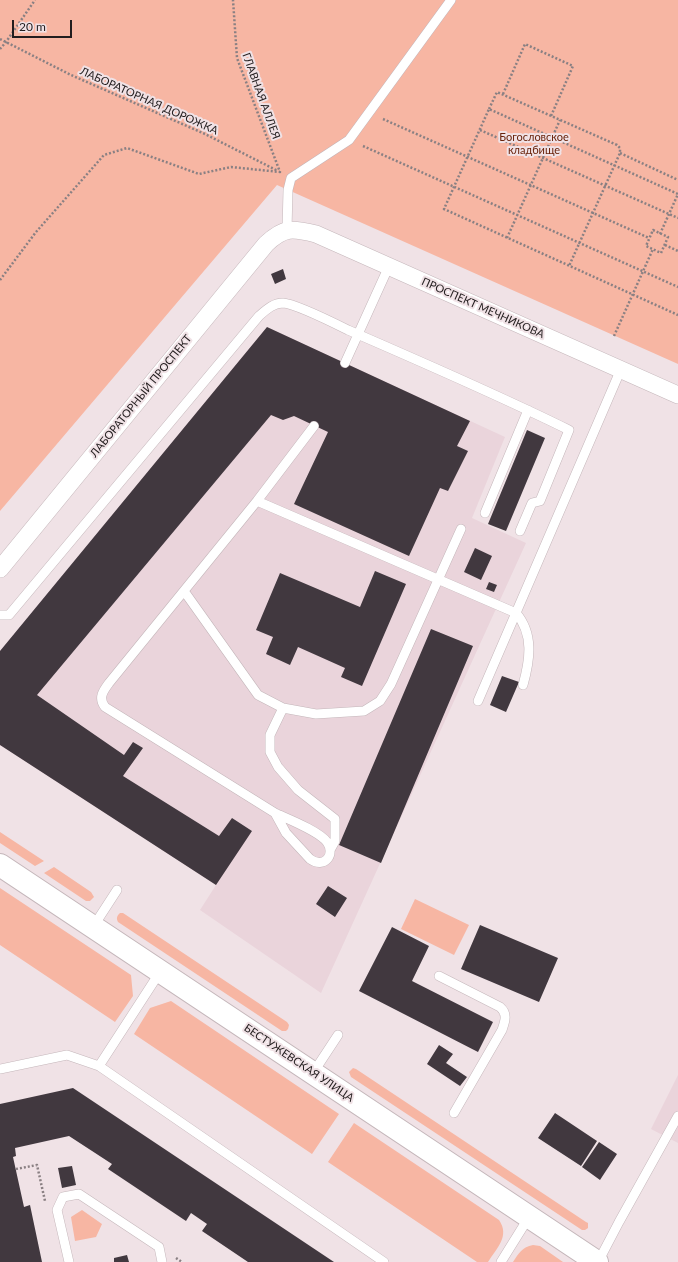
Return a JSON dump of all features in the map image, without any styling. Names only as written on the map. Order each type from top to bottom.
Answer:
[{"type":"street","name":"ПРОСПЕКТ МЕЧНИКОВА","points":[[287,230],[301,230],[316,234],[678,394]]},
{"type":"street","name":"ЛАБОРАТОРНЫЙ ПРОСПЕКТ","points":[[0,569],[266,244],[275,235],[287,230]]},
{"type":"street","name":"БЕСТУЖЕВСКАЯ УЛИЦА","points":[[0,865],[597,1262]]},
{"type":"lane","points":[[287,230],[288,190],[291,178],[349,140],[451,0]]},
{"type":"lane","points":[[344,363],[389,266]]},
{"type":"lane","points":[[0,615],[9,615],[259,316],[270,306],[283,303],[296,307],[358,334],[528,410],[569,430],[540,502],[532,503],[520,531]]},
{"type":"lane","points":[[478,701],[621,369]]},
{"type":"lane","points":[[485,514],[528,410]]},
{"type":"lane","points":[[314,426],[257,501],[106,687],[101,696],[105,707],[275,813],[294,821],[324,839],[330,850]]},
{"type":"lane","points":[[257,501],[516,613],[526,629],[530,642],[523,685]]},
{"type":"lane","points":[[184,591],[258,695],[283,708],[316,714],[364,711],[380,701],[391,684],[461,529]]},
{"type":"lane","points":[[275,813],[286,833],[310,859],[315,863],[321,864],[326,861],[335,841],[335,819],[298,790],[278,767],[270,752],[270,735],[283,708]]},
{"type":"lane","points":[[93,927],[117,890]]},
{"type":"lane","points":[[99,1066],[160,971]]},
{"type":"lane","points":[[439,976],[500,1007],[505,1011],[506,1016],[502,1030],[454,1113]]},
{"type":"lane","points":[[313,1073],[338,1035]]},
{"type":"lane","points":[[0,1069],[67,1055],[99,1066],[370,1258],[384,1262]]},
{"type":"lane","points":[[597,1262],[678,1116]]},
{"type":"lane","points":[[69,1262],[57,1210],[63,1198],[79,1194],[159,1247],[162,1262]]},
{"type":"lane","points":[[500,1262],[529,1217]]},
{"type":"path","points":[[0,49],[35,0]]},
{"type":"path","name":"ГЛАВНАЯ АЛЛЕЯ","points":[[233,0],[237,58],[280,172]]},
{"type":"path","name":"ЛАБОРАТОРНАЯ ДОРОЖКА","points":[[0,39],[71,75],[205,134],[291,178]]},
{"type":"path","points":[[503,94],[526,44],[573,66],[551,116]]},
{"type":"path","points":[[569,266],[620,153],[620,148],[617,145],[497,92],[444,209],[507,238],[633,295],[678,315]]},
{"type":"path","points":[[489,109],[678,194],[660,234]]},
{"type":"path","points":[[370,113],[649,238]]},
{"type":"path","points":[[507,238],[560,120]]},
{"type":"path","points":[[480,130],[678,218]]},
{"type":"path","points":[[349,140],[678,287]]},
{"type":"path","points":[[0,280],[36,232],[104,155],[127,148],[199,174],[231,167],[280,172]]},
{"type":"path","points":[[620,153],[678,180]]},
{"type":"path","points":[[653,230],[668,237],[661,253],[646,246],[649,238],[653,230]]},
{"type":"path","points":[[665,245],[678,251]]},
{"type":"path","points":[[614,336],[653,249]]},
{"type":"shaded area","points":[[267,327],[505,437],[472,518],[526,543],[321,993],[200,910],[216,885],[0,745],[0,651]]},
{"type":"shaded area","points":[[678,1075],[678,1143],[651,1129]]},
{"type":"green space","name":"Богословское кладбище","points":[[0,0],[678,0],[678,364],[277,185],[0,511]]},
{"type":"green space","points":[[0,832],[44,861],[35,866],[0,843]]},
{"type":"green space","points":[[54,867],[91,892],[94,897],[90,901],[86,901],[44,873]]},
{"type":"green space","points":[[0,888],[131,975],[133,996],[115,1022],[0,945]]},
{"type":"green space","points":[[415,899],[469,925],[454,955],[401,929]]},
{"type":"green space","points":[[120,913],[123,913],[287,1022],[289,1025],[288,1029],[286,1031],[282,1031],[118,922],[117,917]]},
{"type":"green space","points":[[171,1001],[339,1114],[312,1154],[134,1034],[150,1008]]},
{"type":"green space","points":[[353,1068],[588,1223],[588,1228],[582,1230],[351,1077],[349,1072]]},
{"type":"green space","points":[[354,1123],[499,1220],[502,1226],[503,1237],[488,1262],[477,1262],[328,1162]]},
{"type":"green space","points":[[82,1210],[102,1224],[96,1237],[75,1241],[71,1217]]},
{"type":"green space","points":[[533,1245],[540,1246],[563,1262],[513,1262],[523,1249]]},
{"type":"building","points":[[283,269],[286,279],[275,284],[271,274]]},
{"type":"building","points":[[267,327],[470,421],[457,446],[468,451],[448,491],[440,488],[409,556],[294,504],[328,432],[294,416],[283,420],[271,415],[37,695],[124,755],[133,742],[143,748],[123,776],[219,836],[232,818],[252,831],[216,885],[0,745],[0,651]]},
{"type":"building","points":[[527,430],[545,438],[506,531],[488,524]]},
{"type":"building","points":[[475,548],[492,556],[481,580],[464,572]]},
{"type":"building","points":[[375,571],[406,584],[362,686],[341,677],[345,668],[298,647],[290,665],[266,654],[273,637],[256,630],[280,573],[360,607]]},
{"type":"building","points":[[489,582],[497,585],[494,592],[486,589]]},
{"type":"building","points":[[431,629],[473,646],[381,863],[339,845]]},
{"type":"building","points":[[502,676],[519,682],[506,712],[490,705]]},
{"type":"building","points":[[328,886],[347,898],[335,917],[316,904]]},
{"type":"building","points":[[480,925],[558,958],[539,1002],[461,969]]},
{"type":"building","points":[[392,927],[429,946],[412,981],[493,1022],[478,1052],[359,991]]},
{"type":"building","points":[[439,1045],[453,1054],[446,1063],[467,1077],[460,1086],[427,1064]]},
{"type":"building","points":[[73,1088],[334,1262],[248,1262],[202,1231],[207,1224],[191,1213],[186,1221],[108,1169],[112,1164],[69,1136],[15,1148],[16,1156],[13,1157],[24,1207],[30,1205],[42,1262],[0,1262],[0,1104]]},
{"type":"building","points":[[555,1113],[597,1141],[581,1166],[538,1138]]},
{"type":"building","points":[[599,1142],[617,1154],[600,1180],[582,1167]]},
{"type":"building","points":[[72,1166],[76,1185],[62,1188],[58,1168]]},
{"type":"building","points":[[127,1255],[129,1262],[114,1262],[114,1258]]}]
